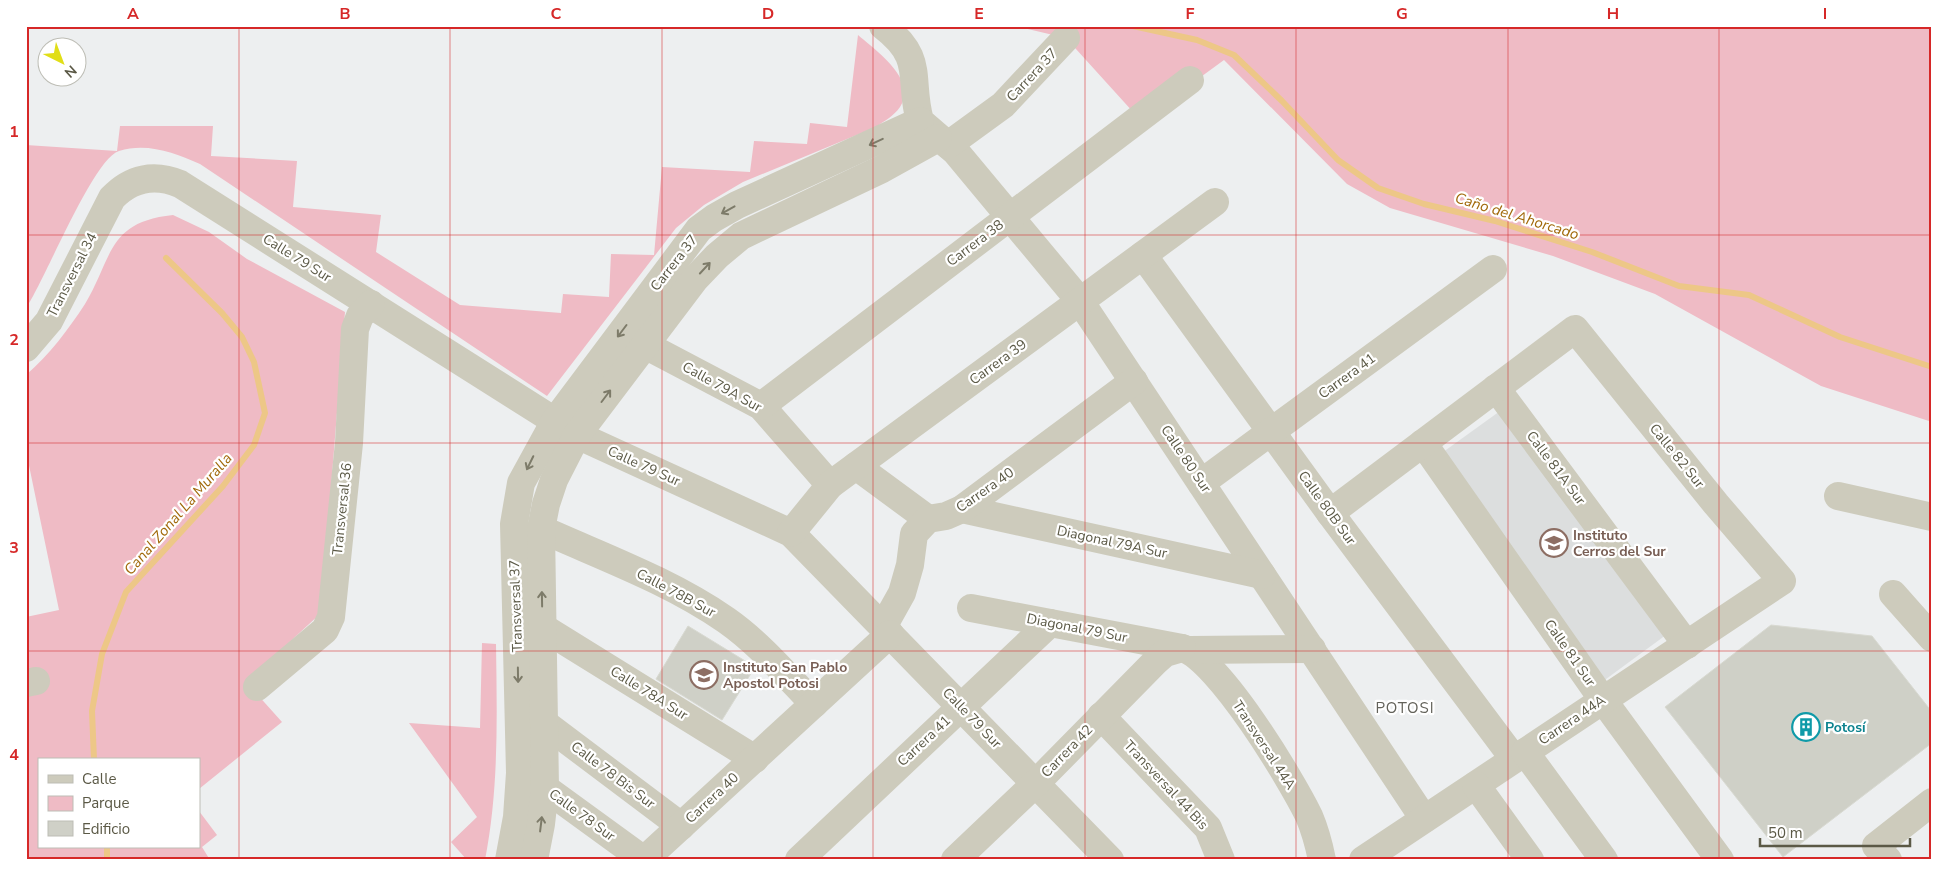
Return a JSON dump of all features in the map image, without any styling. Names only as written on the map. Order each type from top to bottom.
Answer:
[{"type":"street","points":[[883,26],[898,38],[910,54],[935,135]]},
{"type":"street","name":"Carrera 37","points":[[566,428],[689,241],[707,224],[737,205],[935,135],[1003,105],[1066,38]]},
{"type":"street","name":"Carrera 38","points":[[761,406],[1190,80]]},
{"type":"street","name":"Carrera 37","points":[[566,428],[645,345],[695,278],[741,236],[890,165],[935,135]]},
{"type":"street","name":"Calle 80 Sur","points":[[935,135],[1010,216],[1080,301],[1424,819]]},
{"type":"street","name":"Calle 79 Sur","points":[[112,198],[125,186],[138,180],[153,178],[170,180],[566,428],[791,533],[1110,860]]},
{"type":"street","name":"Transversal 34","points":[[26,348],[49,321],[112,198]]},
{"type":"street","name":"Carrera 39","points":[[791,533],[830,485],[1215,202]]},
{"type":"street","name":"Calle 80B Sur","points":[[1143,255],[1330,513],[1604,860]]},
{"type":"street","name":"Carrera 41","points":[[1201,483],[1493,269]]},
{"type":"street","name":"Transversal 36","points":[[257,687],[325,630],[331,617],[349,442],[355,329],[360,316],[370,304]]},
{"type":"street","name":"Calle 82 Sur","points":[[1496,388],[1575,330],[1716,504],[1782,581]]},
{"type":"street","name":"Calle 79A Sur","points":[[645,345],[761,406],[830,485]]},
{"type":"street","name":"Carrera 40","points":[[644,860],[814,704],[887,631],[902,593],[910,565],[914,534],[928,519],[946,516],[962,508],[1134,381]]},
{"type":"street","points":[[1330,513],[1496,388]]},
{"type":"street","name":"Calle 81A Sur","points":[[1496,388],[1687,645]]},
{"type":"street","name":"Transversal 37","points":[[545,788],[541,530],[566,428]]},
{"type":"street","name":"Transversal 37","points":[[509,860],[520,773],[514,524],[521,483],[566,428]]},
{"type":"street","name":"Calle 81 Sur","points":[[1424,443],[1603,700],[1720,860]]},
{"type":"street","points":[[856,466],[928,519]]},
{"type":"street","points":[[1838,496],[1932,517]]},
{"type":"street","name":"Diagonal 79A Sur","points":[[962,508],[1262,575]]},
{"type":"street","name":"Calle 78B Sur","points":[[541,530],[667,586],[726,620],[758,646],[814,704]]},
{"type":"street","name":"Carrera 44A","points":[[1363,860],[1394,851],[1424,819],[1782,581]]},
{"type":"street","points":[[1893,594],[1932,638]]},
{"type":"street","name":"Diagonal 79 Sur","points":[[971,608],[1186,649],[1312,649]]},
{"type":"street","name":"Carrera 41","points":[[799,860],[1050,623]]},
{"type":"street","name":"Calle 78A Sur","points":[[542,627],[755,759]]},
{"type":"street","name":"Carrera 42","points":[[955,860],[1036,783],[1156,661],[1165,653],[1186,649]]},
{"type":"street","name":"Transversal 44A","points":[[1186,649],[1217,675],[1273,754],[1310,818],[1322,860]]},
{"type":"street","name":"Transversal 44 Bis","points":[[1101,716],[1208,828],[1221,860]]},
{"type":"street","name":"Calle 78 Bis Sur","points":[[544,723],[681,826]]},
{"type":"street","points":[[1476,785],[1530,860]]},
{"type":"street","points":[[534,860],[542,824],[545,788]]},
{"type":"street","name":"Calle 78 Sur","points":[[545,788],[644,860]]},
{"type":"street","points":[[1882,853],[1932,802]]},
{"type":"shaded area","name":"Instituto Cerros del Sur","points":[[1507,406],[1670,632],[1602,682],[1439,455]]},
{"type":"green space","points":[[1015,26],[1932,26],[1932,422],[1821,386],[1655,294],[1553,256],[1390,208],[1347,184],[1224,60],[1198,79],[1134,113],[1066,38]]},
{"type":"green space","points":[[858,35],[884,57],[899,76],[904,96],[898,110],[876,127],[743,182],[704,205],[676,228],[547,396],[200,164],[181,156],[150,148],[119,151],[108,159],[83,197],[26,308],[26,145],[117,151],[120,126],[213,126],[211,156],[297,161],[293,207],[381,215],[376,252],[460,305],[561,313],[563,294],[609,297],[611,254],[654,255],[662,167],[750,172],[754,141],[807,144],[810,123],[847,127]]},
{"type":"green space","points":[[173,215],[209,232],[247,259],[345,312],[321,613],[255,674],[256,693],[282,722],[200,788],[200,758],[38,758],[38,848],[200,848],[200,812],[217,835],[202,847],[210,860],[26,860],[26,617],[59,610],[26,451],[26,375],[51,350],[79,314],[115,244],[135,225],[151,219]]},
{"type":"green space","points":[[482,643],[496,644],[497,725],[495,779],[490,833],[485,860],[467,860],[451,842],[477,817],[409,723],[480,728]]},
{"type":"building","name":"Potosí","points":[[1771,625],[1872,636],[1932,712],[1932,743],[1783,857],[1665,707]]},
{"type":"building","name":"Instituto San Pablo Apostol Potosi","points":[[688,626],[755,667],[722,720],[656,679]]},
{"type":"waterway","name":"Caño del Ahorcado","points":[[1133,26],[1197,40],[1234,55],[1282,101],[1338,160],[1378,188],[1424,204],[1495,221],[1592,252],[1679,286],[1749,295],[1840,337],[1932,367]]},
{"type":"waterway","name":"Canal Zonal La Muralla","points":[[94,758],[92,711],[102,654],[126,592],[223,486],[254,445],[265,413],[254,362],[242,337],[222,313],[166,258]]},
{"type":"waterway","name":"Canal Zonal La Muralla","points":[[107,848],[107,860]]},
{"type":"place","name":"Instituto Cerros del Sur","points":[[1554,543]]},
{"type":"place","name":"Instituto San Pablo Apostol Potosi","points":[[704,675]]},
{"type":"place","name":"Potosí","points":[[1806,727]]},
{"type":"district","name":"POTOSI","points":[[1405,708]]}]
